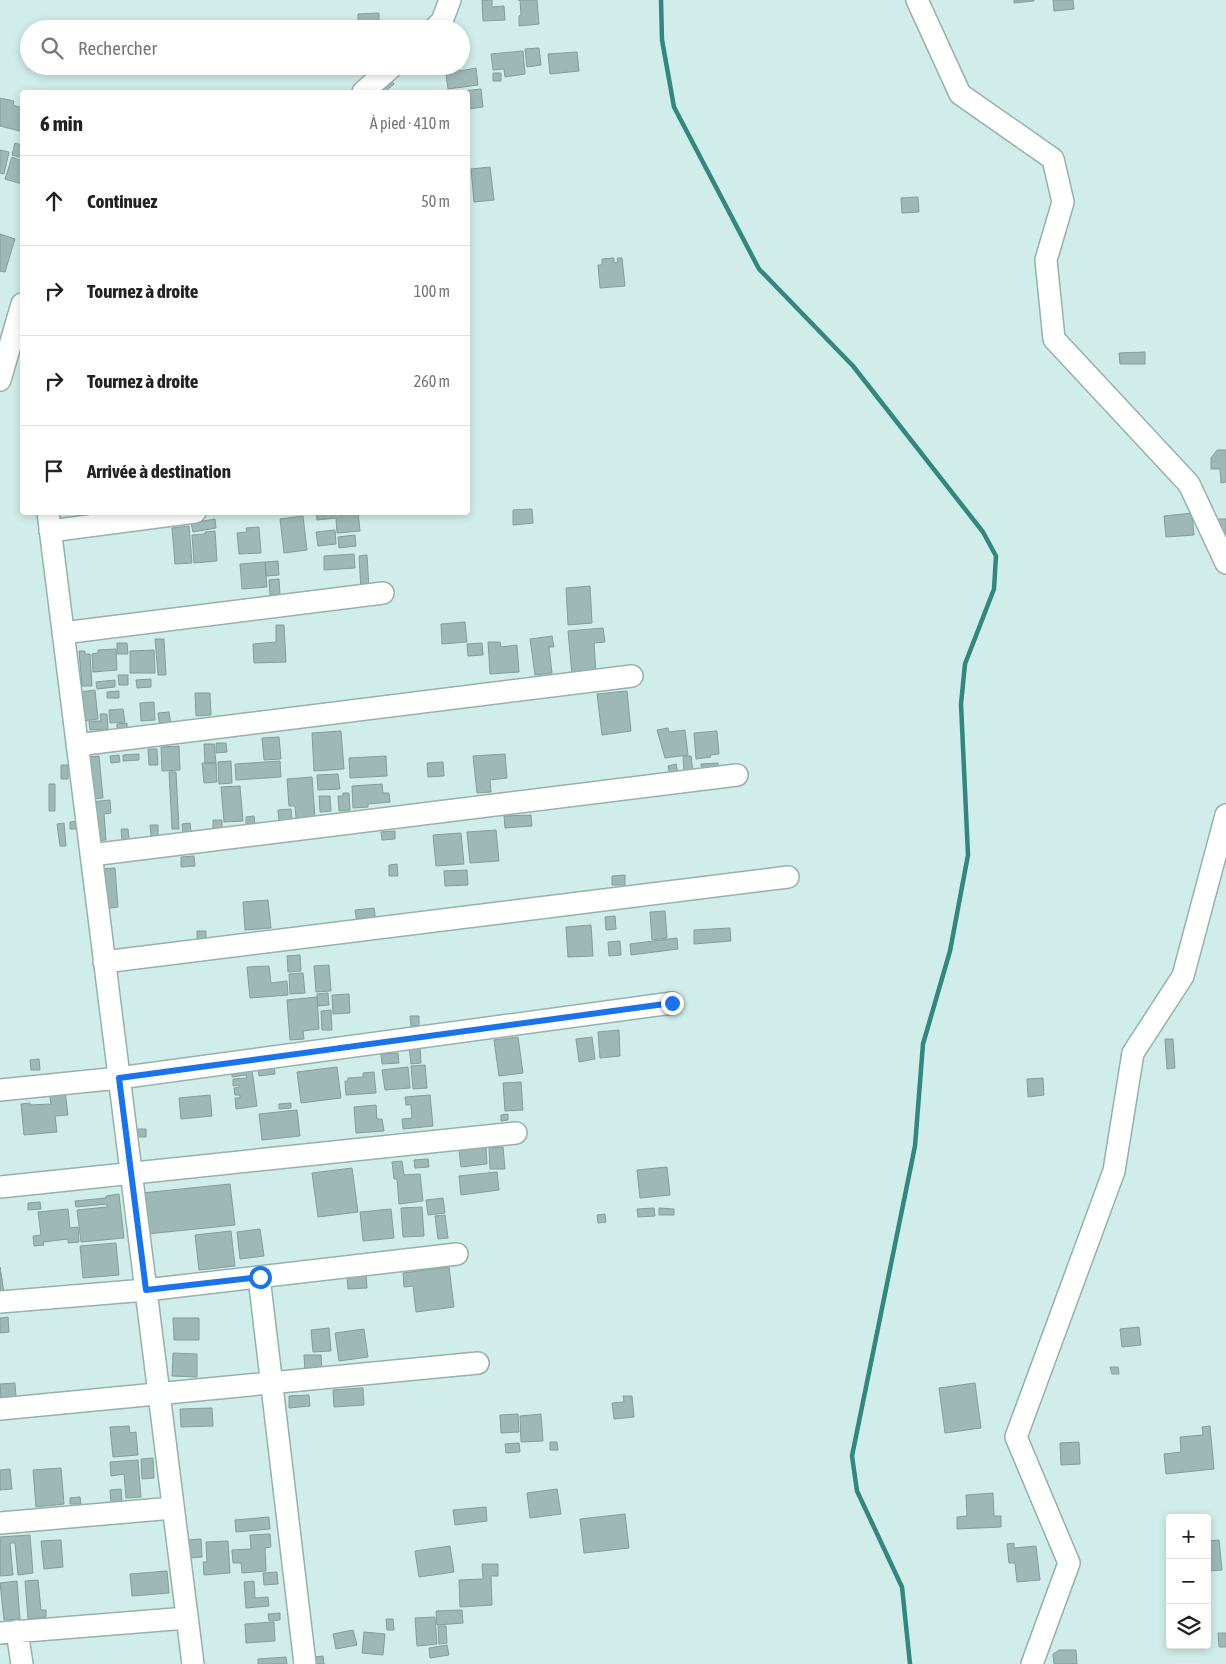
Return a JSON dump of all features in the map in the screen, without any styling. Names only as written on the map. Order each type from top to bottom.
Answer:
[{"type":"street","points":[[443,20],[450,0]]},
{"type":"street","points":[[917,0],[960,94],[1053,159],[1063,202],[1046,260],[1054,340],[1189,484],[1226,563]]},
{"type":"street","points":[[365,90],[383,75]]},
{"type":"street","points":[[0,380],[12,334],[20,313]]},
{"type":"street","points":[[151,515],[49,522],[193,1664]]},
{"type":"street","points":[[63,632],[383,593]]},
{"type":"street","points":[[77,744],[632,676]]},
{"type":"street","points":[[91,855],[737,775]]},
{"type":"street","points":[[1032,1664],[1069,1563],[1016,1437],[1114,1171],[1133,1052],[1183,976],[1226,815]]},
{"type":"street","points":[[104,962],[788,877]]},
{"type":"street","points":[[0,1090],[119,1078],[672,1003]]},
{"type":"street","points":[[0,1187],[516,1133]]},
{"type":"street","points":[[0,1302],[146,1290],[457,1254]]},
{"type":"street","points":[[260,1277],[305,1664]]},
{"type":"street","points":[[0,1409],[478,1363]]},
{"type":"street","points":[[0,1522],[173,1508]]},
{"type":"street","points":[[22,1664],[8,1632],[187,1618]]},
{"type":"building","points":[[482,0],[492,0],[492,7],[504,6],[505,20],[483,21]]},
{"type":"building","points":[[520,0],[537,0],[539,24],[519,26],[519,16],[521,15]]},
{"type":"building","points":[[1014,0],[1034,0],[1034,1],[1014,3]]},
{"type":"building","points":[[1053,0],[1073,0],[1074,9],[1054,11]]},
{"type":"building","points":[[379,13],[379,20],[358,20],[358,14]]},
{"type":"building","points":[[539,48],[541,65],[527,67],[525,49]]},
{"type":"building","points":[[523,51],[525,74],[505,77],[504,69],[493,70],[491,54]]},
{"type":"building","points":[[577,52],[579,71],[550,74],[548,54]]},
{"type":"building","points":[[476,68],[478,85],[448,89],[446,75],[470,75],[470,69]]},
{"type":"building","points":[[493,73],[501,73],[501,81],[493,81]]},
{"type":"building","points":[[388,76],[394,84],[386,90],[377,90]]},
{"type":"building","points":[[481,89],[483,107],[470,109],[470,90]]},
{"type":"building","points":[[0,98],[14,101],[13,105],[20,107],[20,131],[0,126]]},
{"type":"building","points":[[15,143],[20,144],[20,157],[12,155]]},
{"type":"building","points":[[0,150],[9,152],[4,174],[0,173]]},
{"type":"building","points":[[12,157],[20,160],[20,183],[5,179]]},
{"type":"building","points":[[490,167],[494,200],[474,202],[471,169]]},
{"type":"building","points":[[918,197],[919,212],[902,213],[901,198]]},
{"type":"building","points":[[0,234],[15,239],[5,272],[0,271]]},
{"type":"building","points":[[614,258],[614,263],[618,262],[617,258],[622,258],[625,286],[600,288],[598,265],[602,265],[602,259]]},
{"type":"building","points":[[1145,352],[1145,364],[1120,364],[1119,353]]},
{"type":"building","points":[[1217,450],[1226,450],[1226,482],[1221,483],[1220,469],[1211,469],[1211,458]]},
{"type":"building","points":[[532,509],[533,523],[513,525],[513,510]]},
{"type":"building","points":[[1192,513],[1194,535],[1166,537],[1164,516]]},
{"type":"building","points":[[316,515],[358,515],[360,531],[337,533],[336,518],[317,520]]},
{"type":"building","points":[[303,516],[307,550],[284,553],[280,519]]},
{"type":"building","points":[[215,519],[216,528],[193,532],[191,523]]},
{"type":"building","points":[[1218,519],[1226,519],[1226,537],[1219,537]]},
{"type":"building","points":[[189,526],[192,563],[175,564],[172,528]]},
{"type":"building","points":[[259,527],[261,553],[239,554],[237,533],[247,532],[246,528]]},
{"type":"building","points":[[335,530],[336,544],[318,546],[316,532]]},
{"type":"building","points":[[215,531],[217,561],[194,563],[192,535]]},
{"type":"building","points":[[355,535],[356,546],[339,548],[338,537]]},
{"type":"building","points":[[354,554],[355,568],[324,570],[324,556]]},
{"type":"building","points":[[367,555],[369,589],[361,590],[359,556]]},
{"type":"building","points":[[278,561],[279,575],[266,576],[265,562]]},
{"type":"building","points":[[265,562],[267,587],[242,589],[240,564]]},
{"type":"building","points":[[279,579],[280,595],[270,595],[269,580]]},
{"type":"building","points":[[590,586],[592,623],[568,625],[566,588]]},
{"type":"building","points":[[465,622],[467,642],[442,644],[441,624]]},
{"type":"building","points":[[276,625],[284,625],[286,662],[254,663],[253,644],[276,642]]},
{"type":"building","points":[[603,628],[605,642],[594,643],[596,673],[572,675],[568,631]]},
{"type":"building","points":[[552,636],[554,647],[549,647],[552,673],[535,675],[530,639]]},
{"type":"building","points":[[155,639],[164,639],[166,675],[158,675]]},
{"type":"building","points":[[488,642],[500,642],[501,647],[517,645],[519,672],[490,674]]},
{"type":"building","points":[[117,643],[127,643],[128,654],[117,654]]},
{"type":"building","points":[[482,643],[483,655],[468,656],[467,644]]},
{"type":"building","points":[[116,649],[117,670],[93,672],[92,654],[98,653],[98,650]]},
{"type":"building","points":[[154,650],[155,673],[130,673],[130,651]]},
{"type":"building","points":[[79,651],[85,651],[85,654],[90,654],[92,686],[82,686]]},
{"type":"building","points":[[118,675],[128,675],[128,685],[119,685]]},
{"type":"building","points":[[151,679],[151,687],[137,688],[136,680]]},
{"type":"building","points":[[115,680],[115,687],[97,689],[96,682]]},
{"type":"building","points":[[95,690],[98,719],[82,721],[79,692]]},
{"type":"building","points":[[119,691],[119,698],[107,698],[107,692]]},
{"type":"building","points":[[627,691],[631,731],[602,735],[597,694]]},
{"type":"building","points":[[195,693],[210,693],[211,715],[196,716]]},
{"type":"building","points":[[154,702],[155,720],[141,721],[140,703]]},
{"type":"building","points":[[123,709],[125,722],[110,723],[109,710]]},
{"type":"building","points":[[169,712],[171,725],[160,727],[158,713]]},
{"type":"building","points":[[100,714],[107,714],[108,729],[90,730],[89,721],[101,721]]},
{"type":"building","points":[[127,723],[127,728],[117,729],[117,724]]},
{"type":"building","points":[[668,728],[669,732],[685,730],[688,755],[665,758],[657,730]]},
{"type":"building","points":[[341,731],[344,769],[314,771],[312,733]]},
{"type":"building","points":[[717,731],[719,754],[696,759],[694,733]]},
{"type":"building","points":[[279,737],[281,759],[264,760],[262,738]]},
{"type":"building","points":[[216,743],[226,743],[227,752],[216,753]]},
{"type":"building","points":[[204,744],[214,744],[216,763],[205,763]]},
{"type":"building","points":[[179,746],[180,770],[162,771],[161,747]]},
{"type":"building","points":[[148,749],[157,749],[158,765],[149,765]]},
{"type":"building","points":[[139,754],[139,760],[123,761],[123,755]]},
{"type":"building","points":[[505,754],[507,778],[490,780],[491,792],[477,793],[473,756]]},
{"type":"building","points":[[119,755],[120,762],[111,763],[110,756]]},
{"type":"building","points":[[99,756],[103,798],[90,799],[87,757]]},
{"type":"building","points":[[386,756],[387,776],[350,778],[349,758]]},
{"type":"building","points":[[683,756],[691,756],[693,773],[684,773]]},
{"type":"building","points":[[231,761],[232,783],[219,784],[218,762]]},
{"type":"building","points":[[280,761],[281,777],[236,780],[235,764]]},
{"type":"building","points":[[443,762],[444,776],[428,777],[427,763]]},
{"type":"building","points":[[202,763],[216,763],[217,782],[204,783]]},
{"type":"building","points":[[718,763],[719,771],[702,773],[701,764]]},
{"type":"building","points":[[676,764],[678,773],[670,775],[668,766]]},
{"type":"building","points":[[61,765],[68,765],[68,779],[61,779]]},
{"type":"building","points":[[169,772],[176,772],[179,829],[172,829]]},
{"type":"building","points":[[338,774],[340,789],[318,790],[317,775]]},
{"type":"building","points":[[312,777],[315,817],[296,818],[295,806],[289,806],[287,779]]},
{"type":"building","points":[[49,784],[55,784],[55,811],[49,811]]},
{"type":"building","points":[[382,784],[383,793],[389,793],[390,802],[368,804],[368,807],[353,808],[352,786]]},
{"type":"building","points":[[240,786],[243,821],[224,822],[221,787]]},
{"type":"building","points":[[343,793],[349,793],[350,810],[339,811],[338,796],[343,796]]},
{"type":"building","points":[[319,796],[330,796],[331,811],[320,812]]},
{"type":"building","points":[[110,800],[111,813],[104,814],[106,840],[93,841],[90,802]]},
{"type":"building","points":[[291,809],[292,820],[279,821],[278,810]]},
{"type":"building","points":[[531,815],[532,826],[505,828],[504,816]]},
{"type":"building","points":[[254,816],[255,824],[246,824],[246,817]]},
{"type":"building","points":[[213,820],[222,820],[222,828],[213,829]]},
{"type":"building","points":[[79,821],[80,829],[70,829],[70,822]]},
{"type":"building","points":[[64,823],[66,846],[60,846],[57,824]]},
{"type":"building","points":[[190,823],[191,832],[183,833],[182,824]]},
{"type":"building","points":[[150,825],[158,825],[158,836],[151,836]]},
{"type":"building","points":[[121,829],[128,829],[129,840],[122,841]]},
{"type":"building","points":[[496,830],[499,861],[470,863],[467,832]]},
{"type":"building","points":[[395,831],[395,839],[382,840],[381,832]]},
{"type":"building","points":[[461,833],[464,864],[436,866],[433,835]]},
{"type":"building","points":[[194,856],[195,866],[181,867],[181,857]]},
{"type":"building","points":[[397,864],[398,876],[389,876],[389,865]]},
{"type":"building","points":[[115,868],[118,907],[104,909],[100,869]]},
{"type":"building","points":[[467,870],[468,885],[445,886],[444,871]]},
{"type":"building","points":[[625,875],[625,885],[612,885],[612,876]]},
{"type":"building","points":[[268,900],[271,928],[245,930],[243,902]]},
{"type":"building","points":[[374,908],[376,921],[357,923],[355,910]]},
{"type":"building","points":[[665,911],[667,938],[652,940],[650,912]]},
{"type":"building","points":[[615,916],[616,929],[606,930],[605,917]]},
{"type":"building","points":[[591,925],[593,956],[568,957],[566,927]]},
{"type":"building","points":[[730,928],[731,941],[694,944],[694,930]]},
{"type":"building","points":[[197,931],[206,931],[206,939],[197,939]]},
{"type":"building","points":[[677,938],[678,949],[631,955],[630,944]]},
{"type":"building","points":[[620,941],[621,955],[609,956],[608,942]]},
{"type":"building","points":[[300,955],[301,971],[288,972],[287,956]]},
{"type":"building","points":[[329,965],[331,991],[316,992],[314,966]]},
{"type":"building","points":[[269,966],[271,983],[287,981],[288,995],[250,998],[247,967]]},
{"type":"building","points":[[303,973],[305,993],[290,994],[289,974]]},
{"type":"building","points":[[328,993],[329,1005],[318,1006],[317,994]]},
{"type":"building","points":[[349,994],[350,1013],[333,1014],[332,995]]},
{"type":"building","points":[[317,997],[319,1029],[303,1031],[304,1039],[290,1040],[287,1000]]},
{"type":"building","points":[[331,1010],[332,1030],[322,1030],[321,1011]]},
{"type":"building","points":[[410,1016],[419,1016],[419,1026],[411,1026]]},
{"type":"building","points":[[619,1030],[620,1056],[600,1058],[598,1032]]},
{"type":"building","points":[[518,1037],[523,1073],[499,1076],[494,1040]]},
{"type":"building","points":[[592,1037],[595,1059],[579,1062],[576,1039]]},
{"type":"building","points":[[1165,1039],[1173,1039],[1175,1068],[1167,1069]]},
{"type":"building","points":[[409,1046],[420,1046],[421,1063],[411,1064]]},
{"type":"building","points":[[398,1053],[399,1063],[382,1064],[381,1054]]},
{"type":"building","points":[[39,1059],[40,1070],[31,1070],[30,1060]]},
{"type":"building","points":[[425,1065],[427,1088],[413,1089],[411,1066]]},
{"type":"building","points":[[274,1066],[275,1074],[259,1076],[258,1068]]},
{"type":"building","points":[[337,1067],[341,1098],[301,1103],[297,1072]]},
{"type":"building","points":[[408,1067],[410,1088],[385,1090],[382,1070]]},
{"type":"building","points":[[252,1070],[257,1106],[236,1109],[235,1098],[240,1098],[240,1095],[235,1095],[234,1088],[239,1087],[239,1085],[233,1086],[233,1079],[247,1078],[246,1075],[232,1077],[232,1073]]},
{"type":"building","points":[[374,1072],[376,1093],[346,1095],[345,1081],[348,1081],[348,1078],[363,1077],[363,1073]]},
{"type":"building","points":[[1043,1078],[1044,1095],[1028,1097],[1027,1079]]},
{"type":"building","points":[[521,1082],[523,1110],[505,1111],[503,1083]]},
{"type":"building","points":[[65,1091],[68,1115],[55,1116],[57,1132],[24,1135],[21,1104],[51,1104],[49,1092]]},
{"type":"building","points":[[210,1095],[212,1116],[181,1119],[179,1098]]},
{"type":"building","points":[[430,1095],[433,1126],[403,1129],[402,1119],[412,1118],[411,1105],[406,1105],[405,1097]]},
{"type":"building","points":[[291,1103],[291,1108],[279,1109],[279,1104]]},
{"type":"building","points":[[376,1105],[377,1119],[382,1119],[384,1131],[356,1133],[354,1107]]},
{"type":"building","points":[[297,1110],[300,1136],[262,1140],[259,1114]]},
{"type":"building","points":[[508,1114],[508,1120],[501,1121],[501,1115]]},
{"type":"building","points":[[138,1129],[146,1129],[146,1137],[138,1137]]},
{"type":"building","points":[[486,1147],[487,1164],[461,1167],[459,1150]]},
{"type":"building","points":[[503,1147],[505,1169],[490,1169],[489,1148]]},
{"type":"building","points":[[428,1159],[429,1167],[415,1168],[414,1160]]},
{"type":"building","points":[[402,1161],[404,1175],[420,1174],[423,1201],[399,1204],[397,1179],[394,1179],[392,1162]]},
{"type":"building","points":[[667,1167],[670,1195],[640,1198],[637,1170]]},
{"type":"building","points":[[352,1168],[358,1212],[318,1217],[312,1173]]},
{"type":"building","points":[[497,1172],[499,1190],[461,1195],[459,1176]]},
{"type":"building","points":[[230,1184],[235,1225],[147,1234],[142,1193]]},
{"type":"building","points":[[119,1194],[124,1238],[81,1242],[77,1210],[107,1207],[107,1204],[76,1207],[75,1201],[106,1198],[106,1196]]},
{"type":"building","points":[[443,1198],[445,1213],[428,1215],[426,1200]]},
{"type":"building","points":[[40,1202],[41,1209],[28,1210],[28,1203]]},
{"type":"building","points":[[422,1207],[424,1236],[403,1237],[401,1208]]},
{"type":"building","points":[[654,1208],[655,1216],[638,1217],[637,1209]]},
{"type":"building","points":[[659,1208],[674,1209],[674,1215],[659,1215]]},
{"type":"building","points":[[68,1209],[70,1228],[78,1227],[79,1242],[68,1243],[68,1239],[43,1242],[44,1245],[34,1246],[33,1236],[41,1235],[38,1212]]},
{"type":"building","points":[[391,1209],[394,1238],[363,1241],[360,1212]]},
{"type":"building","points":[[605,1214],[606,1222],[598,1223],[597,1215]]},
{"type":"building","points":[[445,1215],[448,1238],[438,1239],[435,1216]]},
{"type":"building","points":[[260,1229],[264,1256],[240,1259],[237,1232]]},
{"type":"building","points":[[231,1231],[235,1266],[199,1270],[195,1235]]},
{"type":"building","points":[[116,1243],[119,1275],[83,1278],[80,1246]]},
{"type":"building","points":[[0,1267],[4,1292],[0,1292]]},
{"type":"building","points":[[449,1267],[454,1307],[416,1312],[413,1286],[404,1287],[403,1273]]},
{"type":"building","points":[[366,1275],[367,1288],[348,1289],[347,1276]]},
{"type":"building","points":[[8,1317],[9,1332],[0,1333],[0,1318]]},
{"type":"building","points":[[173,1318],[199,1318],[199,1340],[174,1340]]},
{"type":"building","points":[[1139,1327],[1141,1345],[1122,1347],[1120,1329]]},
{"type":"building","points":[[329,1328],[331,1351],[313,1352],[311,1330]]},
{"type":"building","points":[[364,1329],[368,1357],[339,1361],[335,1333]]},
{"type":"building","points":[[173,1353],[197,1354],[197,1377],[172,1376]]},
{"type":"building","points":[[304,1355],[321,1355],[322,1372],[305,1372]]},
{"type":"building","points":[[1110,1367],[1118,1367],[1119,1374],[1112,1374]]},
{"type":"building","points":[[15,1383],[16,1397],[1,1399],[0,1384]]},
{"type":"building","points":[[975,1383],[981,1428],[945,1433],[939,1388]]},
{"type":"building","points":[[363,1388],[364,1405],[334,1407],[333,1390]]},
{"type":"building","points":[[309,1395],[310,1406],[289,1408],[289,1396]]},
{"type":"building","points":[[623,1396],[632,1396],[634,1417],[614,1419],[612,1403],[624,1402]]},
{"type":"building","points":[[212,1408],[213,1426],[181,1427],[180,1409]]},
{"type":"building","points":[[518,1414],[519,1432],[501,1433],[500,1415]]},
{"type":"building","points":[[541,1414],[543,1441],[521,1442],[520,1416]]},
{"type":"building","points":[[129,1426],[130,1433],[136,1432],[138,1455],[113,1457],[110,1427]]},
{"type":"building","points":[[1210,1426],[1214,1469],[1166,1474],[1164,1454],[1181,1452],[1180,1437],[1203,1435],[1202,1427]]},
{"type":"building","points":[[550,1442],[557,1442],[558,1450],[550,1450]]},
{"type":"building","points":[[1079,1442],[1080,1464],[1061,1465],[1060,1443]]},
{"type":"building","points":[[519,1443],[520,1452],[506,1453],[505,1444]]},
{"type":"building","points":[[153,1458],[154,1478],[142,1479],[141,1459]]},
{"type":"building","points":[[138,1460],[141,1497],[126,1498],[124,1474],[111,1476],[110,1462]]},
{"type":"building","points":[[61,1468],[64,1504],[36,1507],[33,1470]]},
{"type":"building","points":[[10,1469],[12,1489],[0,1490],[0,1470]]},
{"type":"building","points":[[121,1489],[122,1502],[111,1503],[110,1490]]},
{"type":"building","points":[[557,1489],[561,1514],[530,1518],[527,1493]]},
{"type":"building","points":[[993,1493],[994,1516],[1001,1516],[1001,1527],[957,1529],[957,1517],[967,1516],[966,1495]]},
{"type":"building","points":[[80,1497],[81,1504],[70,1504],[70,1498]]},
{"type":"building","points":[[486,1507],[487,1521],[455,1525],[453,1510]]},
{"type":"building","points":[[625,1514],[629,1548],[584,1553],[580,1519]]},
{"type":"building","points":[[269,1517],[270,1529],[236,1532],[235,1520]]},
{"type":"building","points":[[270,1534],[271,1547],[265,1548],[266,1571],[242,1573],[241,1563],[233,1563],[232,1550],[251,1549],[250,1535]]},
{"type":"building","points":[[30,1535],[33,1573],[18,1575],[15,1543],[10,1543],[13,1575],[0,1576],[0,1537]]},
{"type":"building","points":[[201,1539],[202,1557],[188,1558],[187,1540]]},
{"type":"building","points":[[61,1540],[63,1567],[44,1569],[41,1541]]},
{"type":"building","points":[[1219,1540],[1222,1570],[1211,1571],[1211,1541]]},
{"type":"building","points":[[228,1541],[230,1573],[204,1575],[203,1562],[207,1562],[206,1542]]},
{"type":"building","points":[[1014,1543],[1014,1548],[1036,1546],[1040,1580],[1017,1582],[1015,1563],[1009,1563],[1007,1544]]},
{"type":"building","points":[[450,1546],[454,1572],[419,1577],[415,1551]]},
{"type":"building","points":[[482,1564],[498,1564],[498,1576],[491,1576],[492,1605],[460,1607],[459,1580],[483,1579]]},
{"type":"building","points":[[167,1571],[169,1593],[132,1596],[130,1574]]},
{"type":"building","points":[[277,1572],[278,1584],[264,1585],[263,1573]]},
{"type":"building","points":[[38,1580],[41,1610],[46,1610],[46,1617],[28,1619],[25,1581]]},
{"type":"building","points":[[17,1581],[20,1619],[4,1620],[0,1583]]},
{"type":"building","points":[[254,1581],[255,1598],[268,1597],[269,1606],[246,1608],[244,1582]]},
{"type":"building","points":[[462,1610],[463,1623],[437,1625],[436,1611]]},
{"type":"building","points":[[280,1613],[280,1620],[269,1621],[268,1614]]},
{"type":"building","points":[[435,1617],[437,1644],[417,1646],[415,1618]]},
{"type":"building","points":[[386,1619],[393,1619],[394,1630],[387,1630]]},
{"type":"building","points":[[274,1622],[275,1641],[246,1643],[245,1624]]},
{"type":"building","points":[[438,1626],[446,1626],[447,1643],[439,1644]]},
{"type":"building","points":[[353,1630],[357,1645],[336,1649],[333,1634]]},
{"type":"building","points":[[364,1632],[385,1634],[383,1655],[362,1653]]},
{"type":"building","points":[[1218,1633],[1226,1633],[1226,1647],[1219,1647]]},
{"type":"building","points":[[447,1645],[449,1655],[430,1658],[429,1648]]},
{"type":"building","points":[[1059,1650],[1076,1650],[1077,1664],[1054,1664],[1053,1654]]},
{"type":"building","points":[[323,1656],[324,1664],[314,1664],[314,1657]]},
{"type":"building","points":[[286,1657],[287,1664],[258,1664],[258,1659]]},
{"type":"waterway","points":[[661,0],[662,40],[674,107],[759,269],[853,366],[983,532],[996,556],[994,589],[965,664],[961,704],[968,855],[950,951],[923,1044],[915,1146],[852,1456],[857,1491],[902,1587],[910,1664]]},
{"type":"route","points":[[260,1277],[146,1290],[119,1078],[672,1003]]}]
